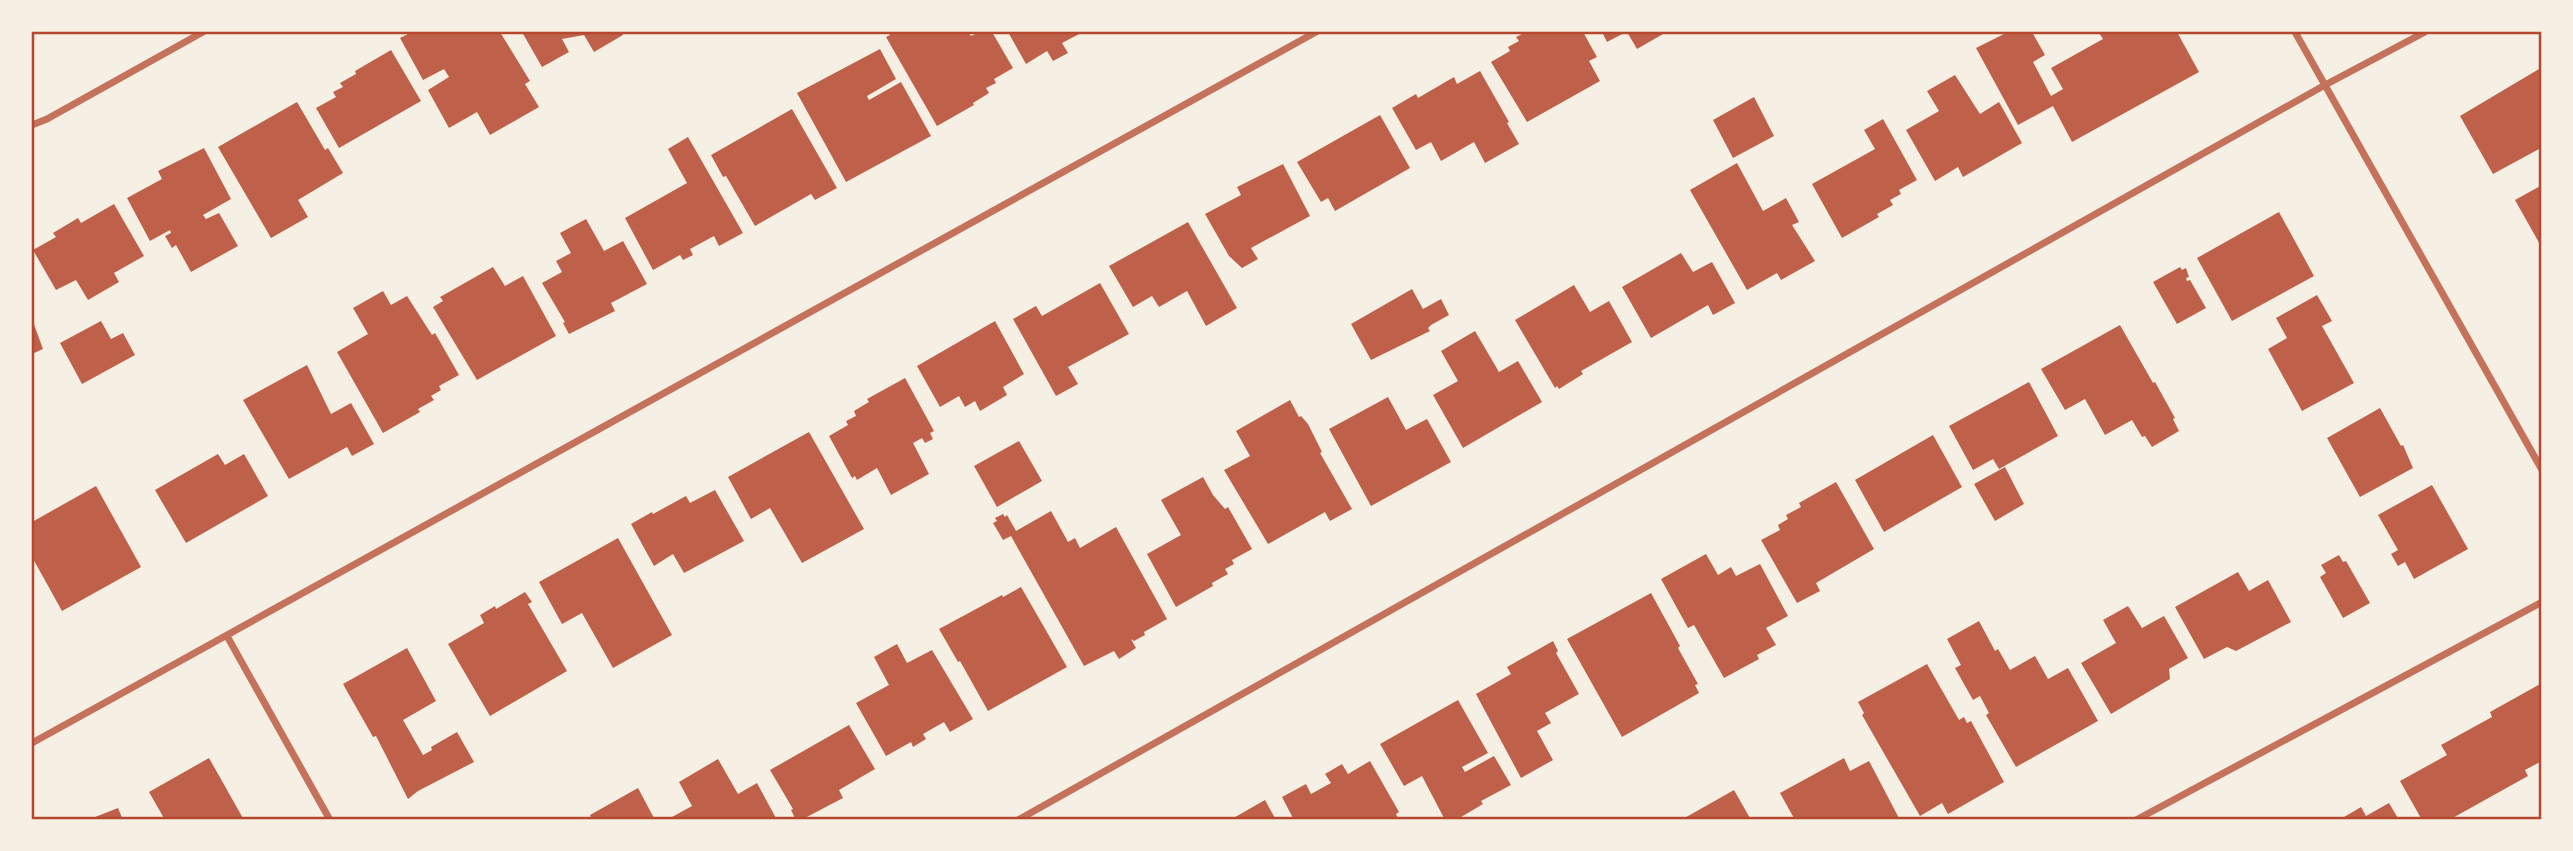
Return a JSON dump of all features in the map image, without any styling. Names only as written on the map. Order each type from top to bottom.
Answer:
[{"type":"street","points":[[32,125],[203,32]]},
{"type":"street","points":[[32,743],[1316,32]]},
{"type":"street","points":[[2295,32],[2542,470]]},
{"type":"street","points":[[1018,820],[2425,32]]},
{"type":"street","points":[[2136,820],[2542,602]]},
{"type":"street","points":[[227,636],[330,820]]},
{"type":"building","points":[[412,32],[500,32],[530,81],[525,84],[539,107],[490,135],[477,112],[449,128],[428,90],[449,77],[444,69],[423,80],[400,38]]},
{"type":"building","points":[[522,32],[621,32],[623,35],[594,52],[584,35],[562,39],[569,52],[542,67]]},
{"type":"building","points":[[888,32],[968,32],[971,36],[979,32],[992,32],[1013,68],[994,79],[996,83],[986,88],[989,93],[973,103],[974,105],[937,126],[886,37],[890,35]]},
{"type":"building","points":[[1008,32],[1083,32],[1062,43],[1068,53],[1053,61],[1047,51],[1026,64]]},
{"type":"building","points":[[1526,32],[1583,32],[1597,57],[1589,61],[1600,81],[1527,122],[1491,62],[1510,51],[1508,47],[1519,41],[1516,37]]},
{"type":"building","points":[[1602,32],[1626,32],[1607,42]]},
{"type":"building","points":[[1627,32],[1662,32],[1663,34],[1637,49]]},
{"type":"building","points":[[2008,32],[2032,32],[2045,55],[2033,62],[2051,96],[2063,89],[2051,68],[2103,39],[2099,33],[2102,32],[2177,32],[2199,72],[2072,142],[2053,106],[2018,125],[1976,48]]},
{"type":"building","points":[[880,49],[896,79],[867,96],[869,100],[901,82],[931,136],[846,182],[797,93]]},
{"type":"building","points":[[391,50],[421,101],[339,148],[316,108],[336,97],[333,92],[343,87],[340,83],[356,74],[355,71]]},
{"type":"building","points":[[2539,69],[2542,73],[2542,152],[2539,149],[2493,174],[2460,116]]},
{"type":"building","points":[[1480,71],[1519,144],[1485,163],[1474,142],[1441,161],[1431,142],[1416,150],[1392,108],[1416,94],[1418,98],[1454,77],[1457,84]]},
{"type":"building","points":[[1955,75],[1980,114],[1999,102],[2022,143],[1963,177],[1958,167],[1935,181],[1906,130],[1939,111],[1927,91]]},
{"type":"building","points":[[1754,97],[1774,136],[1733,158],[1713,120]]},
{"type":"building","points":[[297,102],[325,150],[328,148],[343,173],[298,200],[308,217],[271,238],[218,147]]},
{"type":"building","points":[[792,109],[837,188],[815,200],[811,194],[755,226],[711,155]]},
{"type":"building","points":[[1380,115],[1410,168],[1335,211],[1328,198],[1321,202],[1297,162]]},
{"type":"building","points":[[1883,119],[1917,180],[1899,190],[1901,194],[1890,200],[1893,205],[1877,214],[1879,217],[1842,238],[1812,184],[1875,149],[1864,130]]},
{"type":"building","points":[[688,137],[743,233],[719,246],[714,236],[690,249],[693,255],[683,260],[680,255],[653,270],[625,218],[687,183],[668,149]]},
{"type":"building","points":[[204,148],[231,199],[203,215],[206,219],[219,213],[238,246],[191,272],[176,245],[172,248],[165,236],[171,233],[170,230],[150,241],[127,198],[162,179],[158,171]]},
{"type":"building","points":[[1737,163],[1763,211],[1786,198],[1799,222],[1792,225],[1815,261],[1781,280],[1777,273],[1747,290],[1690,190]]},
{"type":"building","points":[[1283,164],[1310,216],[1251,248],[1258,259],[1242,268],[1229,256],[1205,214],[1241,195],[1237,187]]},
{"type":"building","points":[[2542,185],[2542,248],[2515,200]]},
{"type":"building","points":[[114,204],[144,256],[114,273],[119,282],[88,300],[76,280],[56,290],[33,250],[56,237],[53,233],[78,218],[81,223]]},
{"type":"building","points":[[2279,212],[2314,276],[2232,321],[2197,258]]},
{"type":"building","points":[[586,219],[604,251],[623,241],[647,284],[611,303],[615,311],[569,334],[542,283],[562,272],[556,261],[571,253],[560,233]]},
{"type":"building","points":[[1188,222],[1237,308],[1206,326],[1187,291],[1159,307],[1152,296],[1133,307],[1109,266]]},
{"type":"building","points":[[1681,253],[1693,272],[1712,262],[1735,303],[1713,315],[1708,305],[1651,338],[1622,287]]},
{"type":"building","points":[[493,267],[505,286],[523,276],[556,336],[477,380],[433,307],[443,301],[440,297]]},
{"type":"building","points":[[2180,267],[2182,270],[2186,268],[2189,277],[2186,278],[2187,281],[2190,280],[2206,308],[2177,324],[2153,282]]},
{"type":"building","points":[[1100,283],[1129,334],[1068,367],[1078,384],[1056,396],[1013,319],[1036,306],[1042,316]]},
{"type":"building","points":[[1574,285],[1590,312],[1609,301],[1632,342],[1581,371],[1583,374],[1559,389],[1557,386],[1555,388],[1515,320]]},
{"type":"building","points":[[1412,289],[1423,309],[1441,299],[1449,315],[1431,325],[1428,328],[1430,331],[1371,360],[1351,324]]},
{"type":"building","points":[[383,291],[391,305],[407,296],[432,335],[435,333],[459,375],[439,386],[441,390],[431,396],[434,400],[418,409],[420,412],[383,433],[337,352],[368,334],[353,308]]},
{"type":"building","points":[[2317,295],[2332,321],[2322,326],[2354,383],[2302,411],[2268,349],[2287,338],[2276,318]]},
{"type":"building","points":[[32,319],[43,349],[32,354]]},
{"type":"building","points":[[101,321],[111,339],[123,333],[135,355],[82,384],[60,343]]},
{"type":"building","points":[[995,321],[1024,374],[1003,387],[1007,395],[980,411],[975,401],[965,407],[959,396],[940,407],[917,366]]},
{"type":"building","points":[[2120,325],[2153,383],[2155,382],[2175,418],[2173,419],[2179,431],[2152,447],[2132,420],[2105,435],[2085,399],[2065,410],[2041,369]]},
{"type":"building","points":[[1475,331],[1499,372],[1518,361],[1542,402],[1463,448],[1433,395],[1458,381],[1441,351]]},
{"type":"building","points":[[307,365],[331,414],[351,403],[374,444],[352,456],[347,447],[289,479],[243,400]]},
{"type":"building","points":[[905,378],[934,431],[930,433],[933,439],[925,443],[922,438],[913,443],[929,474],[891,495],[877,468],[857,480],[855,476],[852,478],[829,436],[848,425],[846,421],[856,416],[854,411],[869,402],[867,399]]},
{"type":"building","points":[[2029,382],[2058,436],[1999,469],[1993,459],[1973,470],[1949,426]]},
{"type":"building","points":[[1388,397],[1406,430],[1427,419],[1451,462],[1371,506],[1329,429]]},
{"type":"building","points":[[1290,400],[1299,417],[1308,424],[1322,452],[1320,453],[1352,509],[1330,521],[1325,512],[1268,544],[1224,470],[1250,456],[1236,431]]},
{"type":"building","points":[[2380,408],[2401,446],[2403,445],[2413,468],[2360,497],[2327,438]]},
{"type":"building","points":[[809,432],[864,529],[802,563],[770,508],[751,519],[728,477]]},
{"type":"building","points":[[1933,435],[1962,487],[1884,532],[1855,480]]},
{"type":"building","points":[[1019,441],[1042,481],[997,507],[974,466]]},
{"type":"building","points":[[218,454],[225,465],[244,454],[268,496],[186,543],[155,490]]},
{"type":"building","points":[[2005,467],[2024,504],[1995,521],[1974,484]]},
{"type":"building","points":[[1203,477],[1213,495],[1225,509],[1228,507],[1252,549],[1232,560],[1234,564],[1225,569],[1228,574],[1212,583],[1213,586],[1176,607],[1147,554],[1181,535],[1161,500]]},
{"type":"building","points":[[1836,482],[1874,549],[1816,583],[1820,591],[1797,603],[1761,540],[1780,530],[1778,525],[1788,519],[1786,515],[1801,507],[1799,503]]},
{"type":"building","points":[[2432,485],[2468,549],[2414,579],[2405,562],[2398,566],[2391,554],[2398,550],[2378,515]]},
{"type":"building","points":[[96,486],[141,567],[62,611],[32,557],[32,522]]},
{"type":"building","points":[[715,490],[744,541],[684,573],[673,554],[654,566],[631,524],[686,496],[690,503]]},
{"type":"building","points":[[1051,511],[1068,542],[1075,538],[1080,548],[1116,527],[1167,619],[1144,632],[1145,635],[1134,641],[1131,639],[1136,648],[1119,659],[1114,651],[1084,666],[1011,536],[1003,540],[993,523],[997,521],[995,518],[1007,515],[1016,531]]},
{"type":"building","points":[[618,538],[672,635],[613,668],[582,613],[562,624],[539,582]]},
{"type":"building","points":[[1706,554],[1718,575],[1731,567],[1736,576],[1760,564],[1788,616],[1766,628],[1776,645],[1757,655],[1759,659],[1724,678],[1694,625],[1688,628],[1661,579]]},
{"type":"building","points":[[2339,555],[2343,562],[2346,561],[2370,603],[2343,618],[2320,577],[2326,573],[2321,565]]},
{"type":"building","points":[[2238,572],[2249,591],[2268,580],[2291,622],[2236,651],[2227,647],[2204,659],[2175,607]]},
{"type":"building","points":[[1021,587],[1067,667],[988,711],[939,629]]},
{"type":"building","points":[[525,592],[532,602],[528,604],[567,671],[490,716],[448,644],[484,623],[480,615]]},
{"type":"building","points":[[1651,593],[1680,646],[1678,648],[1698,684],[1695,685],[1699,693],[1622,737],[1567,639]]},
{"type":"building","points":[[2128,606],[2142,628],[2164,616],[2188,658],[2169,669],[2170,679],[2111,714],[2081,663],[2116,643],[2103,620]]},
{"type":"building","points":[[1979,621],[1995,651],[1998,649],[2010,670],[2035,656],[2048,679],[2068,668],[2098,721],[2016,767],[1986,715],[1989,713],[1980,696],[1973,700],[1955,668],[1961,665],[1947,639]]},
{"type":"building","points":[[1553,641],[1558,651],[1556,653],[1579,694],[1545,713],[1551,723],[1537,731],[1553,760],[1521,778],[1476,694],[1511,674],[1507,667]]},
{"type":"building","points":[[897,644],[907,663],[932,650],[973,719],[950,732],[944,722],[923,734],[926,739],[913,747],[911,742],[886,756],[856,703],[889,685],[874,657]]},
{"type":"building","points":[[407,648],[436,701],[403,720],[423,755],[432,750],[431,747],[457,732],[474,762],[408,799],[376,736],[373,737],[343,684]]},
{"type":"building","points":[[1927,664],[1959,720],[1964,717],[1967,723],[1971,721],[2004,782],[1948,814],[1942,803],[1920,816],[1862,715],[1864,713],[1858,702]]},
{"type":"building","points":[[2542,683],[2542,761],[2525,770],[2528,776],[2449,820],[2422,820],[2400,781],[2447,755],[2441,745],[2492,717],[2490,712]]},
{"type":"building","points":[[1458,700],[1488,753],[1462,767],[1465,772],[1494,756],[1511,785],[1481,801],[1483,804],[1456,820],[1445,820],[1422,776],[1404,786],[1380,744]]},
{"type":"building","points":[[849,725],[875,769],[839,790],[843,798],[801,820],[796,820],[791,810],[793,809],[770,770]]},
{"type":"building","points":[[209,758],[244,820],[165,820],[149,792]]},
{"type":"building","points":[[1844,758],[1850,771],[1869,761],[1900,820],[1795,820],[1780,793]]},
{"type":"building","points":[[718,759],[738,794],[757,783],[777,820],[674,820],[672,817],[692,806],[679,782]]},
{"type":"building","points":[[1370,761],[1399,812],[1396,814],[1399,820],[1294,820],[1282,797],[1306,784],[1311,794],[1331,783],[1325,774],[1342,764],[1348,774]]},
{"type":"building","points":[[638,788],[655,820],[592,820],[590,815]]},
{"type":"building","points":[[1734,790],[1751,820],[1681,820]]},
{"type":"building","points":[[1265,800],[1276,820],[1230,820]]},
{"type":"building","points":[[2389,803],[2399,820],[2339,820],[2361,807],[2366,816]]},
{"type":"building","points":[[118,808],[123,820],[90,820],[90,819]]}]
